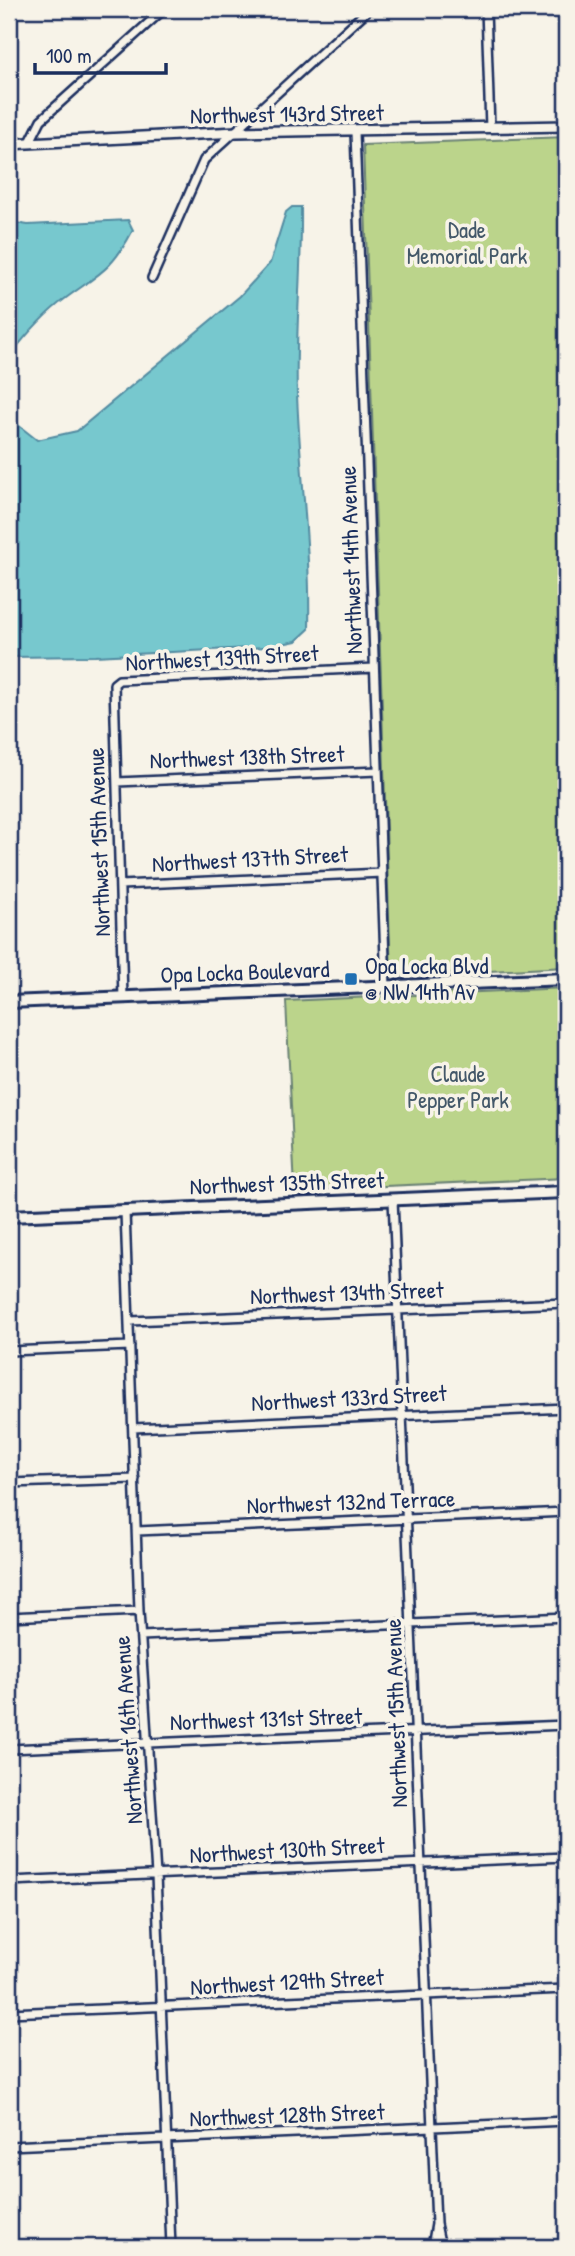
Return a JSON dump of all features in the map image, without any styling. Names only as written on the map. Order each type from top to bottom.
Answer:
[{"type":"main road","name":"Opa Locka Boulevard","points":[[9,1002],[566,979]]},
{"type":"main road","name":"Northwest 135th Street","points":[[9,1216],[566,1192]]},
{"type":"street","points":[[30,142],[41,120],[164,9]]},
{"type":"street","points":[[152,278],[204,160],[369,9]]},
{"type":"street","points":[[486,9],[490,128]]},
{"type":"street","name":"Northwest 143rd Street","points":[[9,144],[237,132],[338,129],[355,132],[566,125]]},
{"type":"street","name":"Northwest 14th Avenue","points":[[355,132],[386,987]]},
{"type":"street","name":"Northwest 139th Street","points":[[114,684],[119,680],[374,668]]},
{"type":"street","name":"Northwest 15th Avenue","points":[[114,684],[123,998]]},
{"type":"street","name":"Northwest 138th Street","points":[[117,782],[378,771]]},
{"type":"street","name":"Northwest 137th Street","points":[[120,885],[382,873]]},
{"type":"street","name":"Northwest 15th Avenue","points":[[393,1199],[413,1624],[436,2224],[441,2247]]},
{"type":"street","name":"Northwest 16th Avenue","points":[[125,1211],[139,1611],[156,1875],[171,2247]]},
{"type":"street","name":"Northwest 134th Street","points":[[130,1321],[566,1303]]},
{"type":"street","points":[[9,1350],[130,1346]]},
{"type":"street","name":"Northwest 133rd Street","points":[[133,1428],[566,1408]]},
{"type":"street","points":[[9,1483],[135,1479]]},
{"type":"street","name":"Northwest 132nd Terrace","points":[[137,1531],[566,1512]]},
{"type":"street","points":[[9,1617],[139,1611]]},
{"type":"street","points":[[141,1636],[566,1617]]},
{"type":"street","name":"Northwest 131st Street","points":[[9,1749],[566,1725]]},
{"type":"street","name":"Northwest 130th Street","points":[[9,1881],[566,1857]]},
{"type":"street","name":"Northwest 129th Street","points":[[9,2013],[566,1989]]},
{"type":"street","name":"Northwest 128th Street","points":[[9,2146],[566,2121]]},
{"type":"street","name":"Northwest 15th Avenue","points":[[432,2247],[436,2224]]},
{"type":"green space","name":"Dade Memorial Park","points":[[566,137],[566,967],[391,976],[363,145]]},
{"type":"green space","name":"Claude Pepper Park","points":[[566,988],[566,1178],[295,1190],[286,1001]]},
{"type":"water","points":[[292,207],[301,207],[297,394],[309,629],[296,641],[267,647],[95,656],[9,657],[9,401],[18,425],[37,440],[77,431],[240,296],[270,263],[286,212]]},
{"type":"water","points":[[128,220],[133,230],[112,263],[50,311],[9,357],[9,222],[28,225]]},
{"type":"place","name":"Opa Locka Blvd @ NW 14th Av","points":[[351,979]]}]
